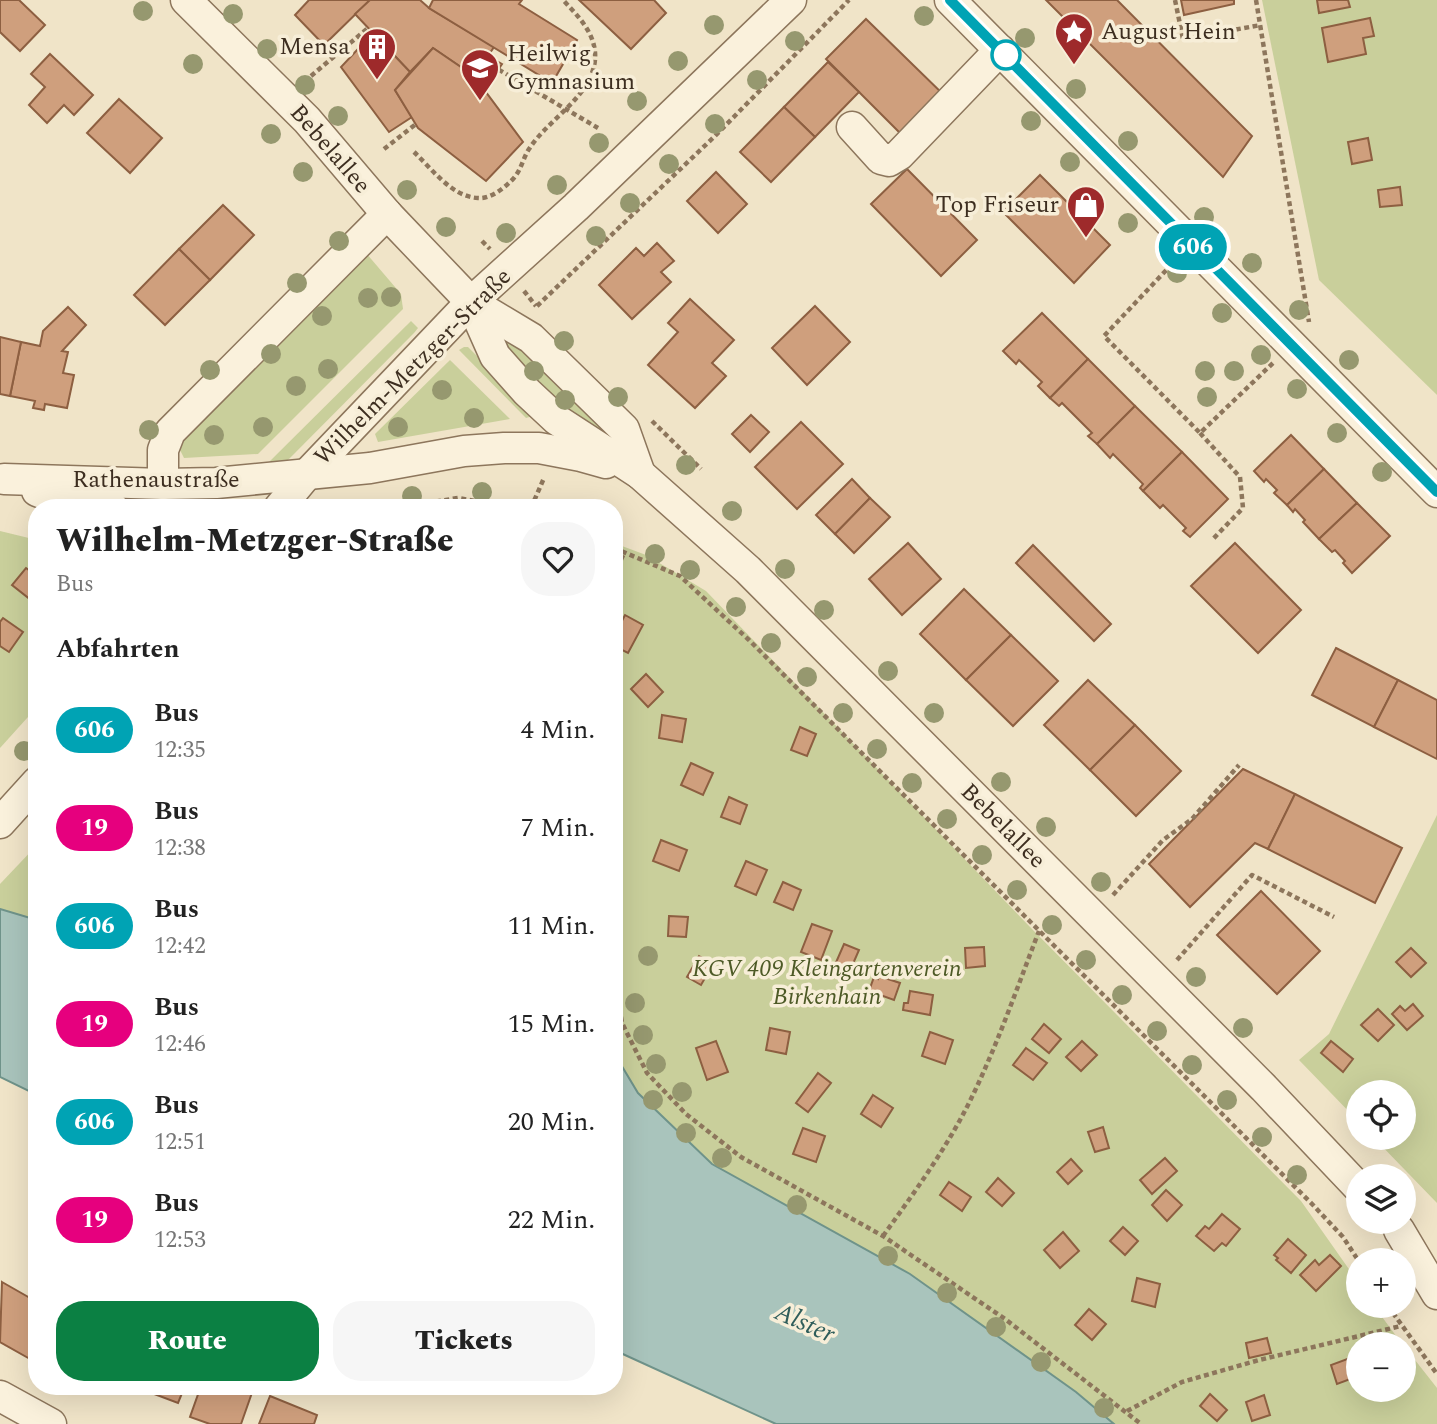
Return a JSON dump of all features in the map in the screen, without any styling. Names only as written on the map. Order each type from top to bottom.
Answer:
[{"type":"street","name":"Bebelallee","points":[[186,0],[306,120],[387,214],[471,302],[531,338],[624,429],[640,474]]},
{"type":"street","name":"Wilhelm-Metzger-Straße","points":[[284,499],[471,302],[576,207],[791,0]]},
{"type":"street","points":[[950,0],[1437,492]]},
{"type":"street","points":[[852,127],[880,159],[890,161],[899,155],[1000,50]]},
{"type":"street","points":[[163,484],[165,441],[178,423],[387,214]]},
{"type":"street","name":"Bebelallee","points":[[471,302],[495,356],[527,392],[557,420],[640,474],[748,570],[1346,1175]]},
{"type":"street","name":"Wilhelm-Metzger-Straße","points":[[308,473],[370,468],[464,451],[539,448],[581,456],[640,474]]},
{"type":"street","name":"Wilhelm-Metzger-Straße","points":[[295,499],[370,468]]},
{"type":"street","name":"Rathenaustraße","points":[[2,479],[216,483],[308,473]]},
{"type":"street","name":"Rathenaustraße","points":[[2,479],[61,499]]},
{"type":"street","points":[[0,823],[28,792]]},
{"type":"street","points":[[1400,1234],[1437,1294]]},
{"type":"street","points":[[1405,1234],[1437,1261]]},
{"type":"street","points":[[0,1396],[51,1424]]},
{"type":"path","points":[[414,152],[452,188],[468,197],[481,199],[496,193],[512,181],[529,149],[586,84],[593,69],[593,40],[587,25],[563,0]]},
{"type":"path","points":[[537,306],[715,136],[849,0]]},
{"type":"path","points":[[1175,0],[1183,38],[1261,25]]},
{"type":"path","points":[[1256,0],[1317,372]]},
{"type":"path","points":[[311,76],[368,28]]},
{"type":"path","points":[[484,61],[598,128]]},
{"type":"path","points":[[384,149],[416,124]]},
{"type":"path","points":[[1190,245],[1104,336],[1240,477],[1243,508],[1213,539]]},
{"type":"path","points":[[1200,433],[1292,345]]},
{"type":"path","points":[[535,499],[547,472],[539,448]]},
{"type":"path","points":[[624,553],[680,576],[749,640],[1313,1205],[1350,1248]]},
{"type":"path","points":[[1093,917],[1163,840],[1192,819],[1239,765]]},
{"type":"path","points":[[1158,982],[1252,875],[1334,917]]},
{"type":"path","points":[[883,1236],[932,1168],[970,1102],[1039,931]]},
{"type":"path","points":[[623,1025],[647,1073],[686,1114],[741,1157],[883,1236],[1005,1319],[1141,1424]]},
{"type":"path","points":[[1396,1318],[1437,1374]]},
{"type":"path","points":[[1126,1411],[1182,1382],[1259,1360],[1401,1326]]},
{"type":"green space","points":[[1262,0],[1437,0],[1437,395],[1319,280]]},
{"type":"green space","points":[[366,253],[401,294],[403,309],[258,454],[184,458],[180,450],[181,439]]},
{"type":"green space","points":[[411,321],[418,328],[414,333],[284,464],[266,465]]},
{"type":"green space","points":[[504,335],[616,436],[614,439],[582,428],[565,417],[512,356]]},
{"type":"green space","points":[[468,347],[533,412],[533,416],[526,418],[459,350]]},
{"type":"green space","points":[[450,360],[510,419],[378,442],[375,434]]},
{"type":"green space","points":[[0,531],[28,538],[28,717],[0,748]]},
{"type":"green space","name":"KGV 409 Kleingartenverein Birkenhain","points":[[623,546],[646,555],[706,591],[1032,929],[1301,1201],[1346,1265],[1346,1318],[1383,1318],[1393,1332],[1346,1332],[1346,1402],[1416,1402],[1416,1361],[1437,1388],[1437,1424],[1114,1424],[1076,1392],[910,1274],[712,1164],[638,1093],[623,1068]]},
{"type":"green space","points":[[1437,815],[1437,1203],[1416,1181],[1416,1164],[1399,1164],[1386,1150],[1416,1150],[1416,1080],[1346,1080],[1346,1109],[1299,1060],[1329,1034]]},
{"type":"green space","points":[[28,854],[28,917],[0,909],[0,884]]},
{"type":"water","points":[[0,909],[28,917],[28,1091],[0,1077]]},
{"type":"water","name":"Alster","points":[[623,1068],[638,1093],[712,1164],[910,1274],[1076,1392],[1114,1424],[776,1424],[623,1354]]},
{"type":"building","points":[[0,0],[19,0],[45,25],[20,51],[0,32]]},
{"type":"building","points":[[309,0],[370,0],[324,45],[295,15]]},
{"type":"building","points":[[370,0],[420,0],[494,47],[474,76],[433,48],[410,72],[355,14]]},
{"type":"building","points":[[433,0],[522,0],[519,4],[577,40],[552,83],[429,8]]},
{"type":"building","points":[[579,0],[654,0],[666,13],[631,49]]},
{"type":"building","points":[[1046,0],[1117,0],[1252,136],[1223,177]]},
{"type":"building","points":[[1181,0],[1234,0],[1234,4],[1184,15]]},
{"type":"building","points":[[1317,0],[1348,0],[1350,7],[1319,13]]},
{"type":"building","points":[[1370,18],[1374,36],[1363,38],[1366,54],[1328,62],[1322,28]]},
{"type":"building","points":[[866,19],[948,99],[907,140],[826,59]]},
{"type":"building","name":"Mensa","points":[[373,33],[410,72],[395,90],[412,117],[389,132],[341,67]]},
{"type":"building","points":[[433,48],[474,76],[523,142],[486,181],[418,128],[395,90]]},
{"type":"building","points":[[50,54],[93,95],[74,115],[64,105],[47,123],[29,105],[45,87],[31,74]]},
{"type":"building","points":[[488,56],[502,64],[494,76],[480,67]]},
{"type":"building","points":[[828,62],[859,92],[815,137],[784,107]]},
{"type":"building","points":[[119,99],[162,138],[130,173],[87,133]]},
{"type":"building","points":[[784,107],[815,137],[771,182],[740,152]]},
{"type":"building","points":[[1368,138],[1372,160],[1352,164],[1348,142]]},
{"type":"building","points":[[907,169],[977,240],[941,276],[871,204]]},
{"type":"building","points":[[716,172],[747,204],[718,233],[687,201]]},
{"type":"building","points":[[1040,175],[1110,245],[1074,283],[1003,212]]},
{"type":"building","points":[[1400,187],[1402,205],[1380,207],[1378,190]]},
{"type":"building","points":[[223,205],[254,235],[210,280],[179,249]]},
{"type":"building","points":[[657,243],[674,261],[661,272],[671,282],[632,319],[599,285],[636,248],[644,256]]},
{"type":"building","points":[[179,249],[210,280],[165,325],[134,295]]},
{"type":"building","points":[[690,299],[734,340],[712,363],[726,376],[695,408],[648,365],[678,332],[668,323]]},
{"type":"building","points":[[815,306],[850,342],[807,385],[772,348]]},
{"type":"building","points":[[68,307],[86,325],[62,351],[68,352],[63,373],[74,375],[67,408],[45,404],[44,410],[33,408],[35,401],[10,396],[21,342],[40,346],[43,331]]},
{"type":"building","points":[[1042,313],[1088,359],[1050,398],[1038,386],[1042,382],[1019,360],[1016,364],[1003,351]]},
{"type":"building","points":[[0,337],[21,342],[10,396],[0,394]]},
{"type":"building","points":[[1088,359],[1135,406],[1097,444],[1088,436],[1092,433],[1062,403],[1059,406],[1050,398]]},
{"type":"building","points":[[1135,406],[1182,452],[1143,491],[1140,488],[1143,484],[1113,454],[1110,458],[1097,444]]},
{"type":"building","points":[[751,415],[769,432],[750,452],[732,434]]},
{"type":"building","points":[[801,422],[843,464],[797,509],[755,467]]},
{"type":"building","points":[[1291,435],[1324,469],[1287,505],[1274,493],[1277,490],[1266,479],[1264,482],[1254,471]]},
{"type":"building","points":[[1182,452],[1228,499],[1190,537],[1183,531],[1186,528],[1163,505],[1160,508],[1143,491]]},
{"type":"building","points":[[1324,469],[1357,503],[1319,539],[1295,509],[1293,512],[1287,505]]},
{"type":"building","points":[[852,479],[870,498],[835,534],[816,515]]},
{"type":"building","points":[[870,498],[890,517],[854,553],[835,534]]},
{"type":"building","points":[[1357,503],[1390,536],[1352,573],[1335,550],[1332,552],[1319,539]]},
{"type":"building","points":[[908,543],[941,579],[902,615],[869,579]]},
{"type":"building","points":[[1235,543],[1301,610],[1258,653],[1191,586]]},
{"type":"building","points":[[1033,545],[1111,624],[1094,641],[1016,563]]},
{"type":"building","points":[[26,568],[28,569],[28,598],[12,585]]},
{"type":"building","points":[[964,589],[1011,635],[966,680],[920,634]]},
{"type":"building","points":[[625,615],[643,625],[628,653],[623,650]]},
{"type":"building","points":[[3,618],[23,632],[9,652],[0,646],[0,622]]},
{"type":"building","points":[[1011,635],[1058,681],[1013,726],[966,680]]},
{"type":"building","points":[[1336,648],[1398,680],[1374,727],[1312,695]]},
{"type":"building","points":[[646,674],[663,692],[648,707],[631,689]]},
{"type":"building","points":[[1088,680],[1135,725],[1090,770],[1044,725]]},
{"type":"building","points":[[1398,680],[1437,700],[1437,759],[1374,727]]},
{"type":"building","points":[[662,715],[686,719],[682,742],[659,738]]},
{"type":"building","points":[[1135,725],[1181,771],[1136,816],[1090,770]]},
{"type":"building","points":[[800,727],[816,734],[807,756],[791,750]]},
{"type":"building","points":[[691,763],[713,773],[703,795],[681,785]]},
{"type":"building","points":[[1243,769],[1295,794],[1268,849],[1255,843],[1190,907],[1149,864]]},
{"type":"building","points":[[1295,794],[1402,848],[1375,903],[1268,849]]},
{"type":"building","points":[[729,797],[747,805],[740,824],[721,817]]},
{"type":"building","points":[[661,840],[687,850],[679,871],[653,861]]},
{"type":"building","points":[[746,861],[767,870],[756,895],[735,886]]},
{"type":"building","points":[[783,882],[801,890],[793,910],[774,902]]},
{"type":"building","points":[[1261,891],[1320,951],[1277,994],[1217,935]]},
{"type":"building","points":[[669,916],[688,917],[686,937],[668,936]]},
{"type":"building","points":[[812,924],[832,931],[821,960],[801,952]]},
{"type":"building","points":[[844,944],[859,950],[849,973],[834,967]]},
{"type":"building","points":[[984,947],[985,966],[966,968],[965,948]]},
{"type":"building","points":[[1411,948],[1426,963],[1411,977],[1396,962]]},
{"type":"building","points":[[699,956],[713,964],[701,985],[687,977]]},
{"type":"building","points":[[879,976],[900,983],[894,1000],[869,991],[874,977],[878,979]]},
{"type":"building","points":[[910,991],[933,995],[930,1015],[903,1010],[904,1003],[908,1003]]},
{"type":"building","points":[[1413,1004],[1423,1016],[1407,1030],[1392,1014],[1400,1006],[1405,1011]]},
{"type":"building","points":[[1378,1009],[1394,1025],[1378,1041],[1361,1025]]},
{"type":"building","points":[[1044,1024],[1061,1039],[1049,1053],[1032,1039]]},
{"type":"building","points":[[770,1028],[790,1032],[786,1054],[766,1050]]},
{"type":"building","points":[[930,1032],[953,1040],[945,1064],[922,1056]]},
{"type":"building","points":[[716,1041],[728,1072],[707,1080],[696,1048]]},
{"type":"building","points":[[1082,1041],[1097,1055],[1081,1071],[1066,1057]]},
{"type":"building","points":[[1331,1041],[1353,1059],[1343,1072],[1321,1053]]},
{"type":"building","points":[[1026,1048],[1047,1063],[1033,1080],[1013,1065]]},
{"type":"building","points":[[818,1073],[831,1083],[808,1112],[796,1103]]},
{"type":"building","points":[[873,1095],[893,1108],[881,1127],[861,1114]]},
{"type":"building","points":[[1103,1127],[1109,1148],[1095,1152],[1088,1132]]},
{"type":"building","points":[[803,1128],[825,1136],[816,1162],[793,1154]]},
{"type":"building","points":[[1165,1158],[1177,1171],[1152,1194],[1140,1180]]},
{"type":"building","points":[[1071,1159],[1082,1171],[1068,1184],[1057,1172]]},
{"type":"building","points":[[998,1178],[1014,1193],[1002,1206],[986,1192]]},
{"type":"building","points":[[949,1182],[971,1197],[962,1211],[940,1195]]},
{"type":"building","points":[[1166,1190],[1182,1205],[1167,1221],[1152,1205]]},
{"type":"building","points":[[1222,1214],[1240,1229],[1226,1246],[1222,1243],[1214,1251],[1196,1236],[1205,1226],[1209,1229]]},
{"type":"building","points":[[1123,1227],[1138,1241],[1125,1255],[1110,1241]]},
{"type":"building","points":[[1063,1232],[1079,1251],[1060,1268],[1044,1250]]},
{"type":"building","points":[[1288,1239],[1306,1255],[1291,1273],[1274,1255]]},
{"type":"building","points":[[1330,1255],[1341,1266],[1316,1291],[1300,1275],[1315,1260],[1319,1265]]},
{"type":"building","points":[[1137,1278],[1160,1284],[1155,1307],[1132,1301]]},
{"type":"building","points":[[2,1282],[28,1297],[28,1358],[0,1342]]},
{"type":"building","points":[[1089,1309],[1106,1324],[1092,1340],[1075,1325]]},
{"type":"building","points":[[1267,1338],[1271,1353],[1249,1358],[1246,1343]]},
{"type":"building","points":[[1346,1359],[1346,1381],[1337,1384],[1331,1365]]},
{"type":"building","points":[[1210,1394],[1227,1410],[1217,1421],[1200,1406]]},
{"type":"building","points":[[157,1395],[181,1395],[178,1403]]},
{"type":"building","points":[[198,1395],[251,1395],[241,1424],[210,1424],[190,1417]]},
{"type":"building","points":[[1264,1395],[1270,1415],[1252,1421],[1246,1402]]},
{"type":"building","points":[[270,1396],[317,1415],[314,1424],[259,1424]]},
{"type":"bus line","name":"606","points":[[950,0],[1437,492]]},
{"type":"place","name":"August Hein","points":[[1074,66]]},
{"type":"place","name":"Mensa","points":[[377,81]]},
{"type":"place","name":"Heilwig Gymnasium","points":[[480,102]]},
{"type":"place","name":"Top Friseur","points":[[1086,239]]}]
